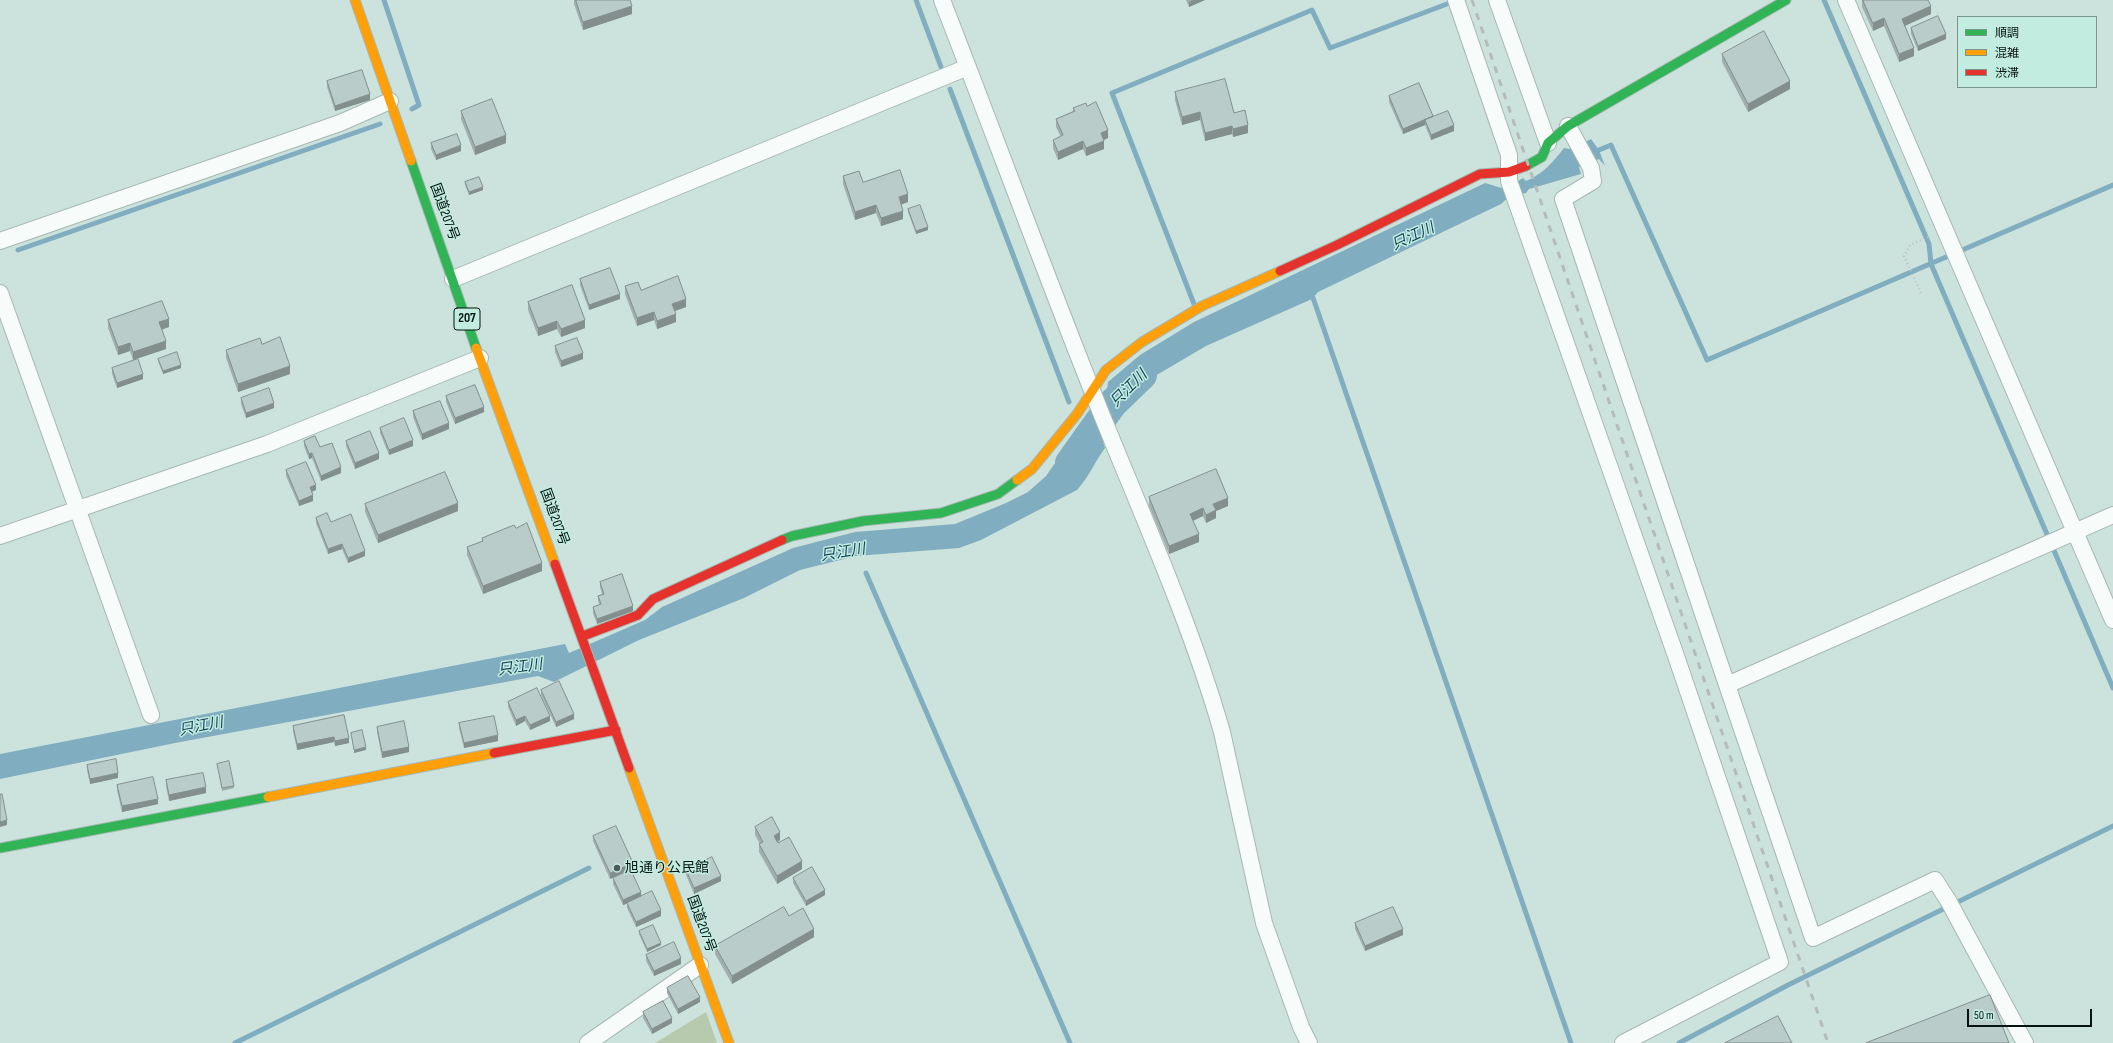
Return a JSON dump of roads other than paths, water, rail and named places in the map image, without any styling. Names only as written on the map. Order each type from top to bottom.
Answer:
[{"type":"main road","name":"国道207号","points":[[356,0],[480,358],[583,636],[729,1043]]},
{"type":"main road","points":[[583,636],[638,615],[653,599],[792,536],[863,521],[941,513],[998,494],[1032,469],[1077,414],[1106,370],[1142,342],[1202,306],[1337,245],[1480,174],[1509,177],[1542,157],[1548,143],[1568,126],[1786,0]]},
{"type":"main road","points":[[0,848],[616,730]]},
{"type":"street","points":[[942,0],[1092,390],[1174,594],[1213,702],[1222,732],[1264,923],[1300,1027],[1309,1043]]},
{"type":"street","points":[[1456,0],[1509,155],[1509,177],[1515,198],[1678,663],[1780,962],[1623,1043]]},
{"type":"street","points":[[1497,0],[1548,143]]},
{"type":"street","points":[[1846,0],[2113,620]]},
{"type":"street","points":[[453,279],[968,67]]},
{"type":"street","points":[[0,241],[340,123],[390,101]]},
{"type":"street","points":[[1568,126],[1591,168],[1593,181],[1563,200],[1813,938],[1935,880],[2025,1043]]},
{"type":"street","points":[[0,293],[151,715]]},
{"type":"street","points":[[0,536],[267,444],[480,358]]},
{"type":"street","points":[[1728,685],[2113,515]]},
{"type":"street","points":[[588,1043],[609,1037],[700,964]]},
{"type":"water","points":[[1591,139],[1599,150],[1605,166],[1599,159],[1579,167],[1581,174],[1529,189],[1526,193],[1510,196],[1501,204],[1318,292],[1312,299],[1206,346],[1155,376],[1121,406],[1106,400],[1108,382],[1140,355],[1194,322],[1485,183],[1505,189],[1523,178],[1526,181],[1543,171],[1552,163],[1564,148],[1570,149]]},
{"type":"water","points":[[1081,426],[1097,433],[1104,443],[1105,448],[1077,490],[981,540],[959,548],[856,556],[800,570],[744,598],[639,640],[554,682],[538,676],[175,743],[0,779],[0,754],[565,644],[569,653],[645,620],[662,607],[793,548],[855,532],[955,524],[1006,503],[1028,492],[1046,476]]},
{"type":"waterway","points":[[384,0],[419,105],[412,109]]},
{"type":"waterway","points":[[916,0],[941,67]]},
{"type":"waterway","points":[[1824,0],[1929,244],[1931,264],[2113,688]]},
{"type":"waterway","points":[[1194,304],[1112,93],[1312,10],[1330,48],[1447,4]]},
{"type":"waterway","points":[[950,89],[1069,402]]},
{"type":"waterway","points":[[18,250],[380,124]]},
{"type":"waterway","points":[[1599,150],[1611,145],[1707,360],[2113,185]]},
{"type":"waterway","points":[[1311,292],[1571,1043]]},
{"type":"waterway","name":"只江川","points":[[1070,463],[1112,404],[1142,375]]},
{"type":"waterway","points":[[866,573],[1070,1043]]},
{"type":"waterway","points":[[1679,1043],[1788,985],[2113,826]]},
{"type":"waterway","points":[[235,1043],[589,868]]},
{"type":"railway","points":[[1472,0],[1828,1043]]},
{"type":"place","name":"旭通り公民館","points":[[617,868]]}]
